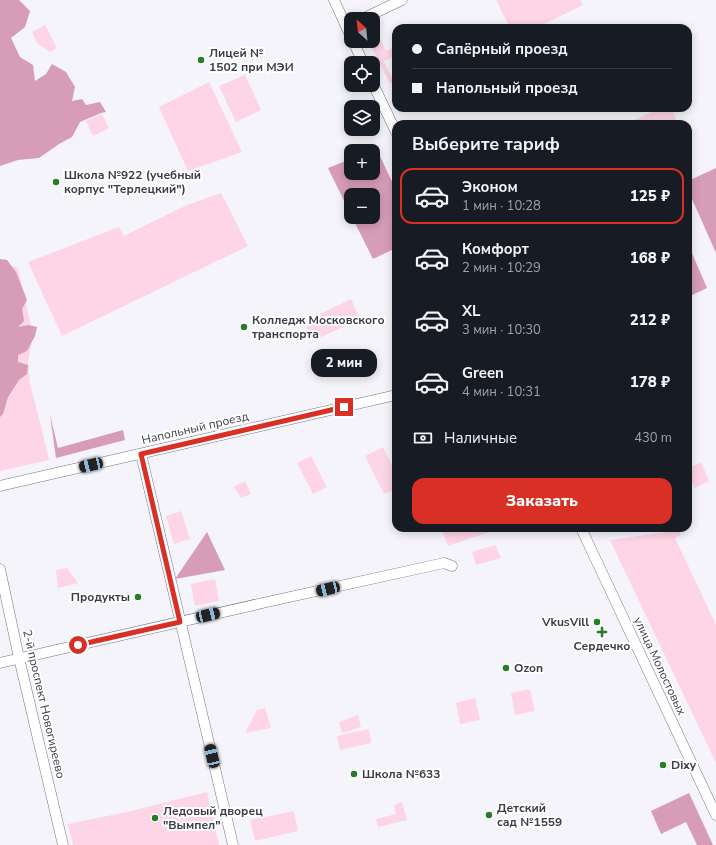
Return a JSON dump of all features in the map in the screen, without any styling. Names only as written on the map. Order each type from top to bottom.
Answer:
[{"type":"street","points":[[334,0],[344,17]]},
{"type":"street","points":[[377,12],[402,0]]},
{"type":"street","points":[[377,92],[392,124]]},
{"type":"street","name":"Напольный проезд","points":[[0,486],[392,397]]},
{"type":"street","points":[[141,454],[233,845]]},
{"type":"street","name":"улица Молостовых","points":[[583,532],[716,815]]},
{"type":"street","points":[[0,663],[444,563],[452,566]]},
{"type":"street","name":"2-й проспект Новогиреево","points":[[0,569],[63,845]]},
{"type":"shaded area","points":[[0,0],[19,0],[30,11],[25,27],[11,38],[20,57],[33,65],[35,81],[46,74],[52,64],[66,72],[75,87],[72,101],[82,99],[86,105],[100,102],[106,112],[80,122],[72,137],[39,158],[18,160],[0,166]]},
{"type":"shaded area","points":[[496,0],[580,0],[583,5],[544,24],[508,24]]},
{"type":"shaded area","points":[[45,25],[57,48],[50,52],[37,43],[32,32]]},
{"type":"shaded area","points":[[380,38],[386,51],[392,49],[392,57],[384,61],[392,78],[392,83],[390,84],[380,64],[380,56],[376,56],[372,48],[380,48]]},
{"type":"shaded area","points":[[245,75],[261,110],[236,122],[219,86]]},
{"type":"shaded area","points":[[209,82],[242,152],[188,171],[159,107]]},
{"type":"shaded area","points":[[651,112],[673,112],[676,119],[674,120],[634,120]]},
{"type":"shaded area","points":[[102,114],[109,128],[93,136],[86,121]]},
{"type":"shaded area","points":[[380,156],[392,182],[392,250],[373,259],[356,224],[380,224],[380,188],[344,188],[344,201],[328,168],[344,162],[344,180],[380,180]]},
{"type":"shaded area","points":[[716,168],[716,253],[692,199],[692,179]]},
{"type":"shaded area","points":[[221,193],[248,246],[62,336],[28,262],[119,227],[124,236],[187,205]]},
{"type":"shaded area","points":[[692,253],[707,288],[692,295]]},
{"type":"shaded area","points":[[0,259],[7,260],[16,272],[27,300],[22,309],[24,321],[18,327],[28,325],[37,327],[35,336],[27,351],[18,355],[18,362],[28,365],[27,374],[19,380],[8,397],[3,414],[0,417]]},
{"type":"shaded area","points":[[0,265],[11,268],[14,266],[18,268],[33,335],[28,362],[30,384],[49,460],[0,471]]},
{"type":"shaded area","points":[[351,299],[360,319],[313,341],[304,322]]},
{"type":"shaded area","points":[[50,415],[58,448],[123,430],[125,440],[56,458]]},
{"type":"shaded area","points":[[383,447],[392,466],[392,491],[384,494],[365,456]]},
{"type":"shaded area","points":[[311,456],[327,487],[313,494],[297,463]]},
{"type":"shaded area","points":[[701,462],[709,481],[695,488],[692,482],[692,467]]},
{"type":"shaded area","points":[[245,481],[251,494],[241,498],[234,487]]},
{"type":"shaded area","points":[[181,511],[190,539],[174,544],[166,516]]},
{"type":"shaded area","points":[[207,532],[225,570],[175,579]]},
{"type":"shaded area","points":[[443,532],[489,532],[448,546]]},
{"type":"shaded area","points":[[667,532],[681,532],[680,535],[675,538],[716,625],[716,763],[610,540]]},
{"type":"shaded area","points":[[495,545],[501,558],[476,565],[472,552]]},
{"type":"shaded area","points":[[67,568],[78,583],[58,588],[56,570]]},
{"type":"shaded area","points":[[215,579],[219,601],[195,606],[191,584]]},
{"type":"shaded area","points":[[530,689],[535,711],[515,715],[511,693]]},
{"type":"shaded area","points":[[475,698],[480,720],[460,724],[456,703]]},
{"type":"shaded area","points":[[265,708],[271,728],[245,733],[257,710]]},
{"type":"shaded area","points":[[358,715],[361,727],[342,733],[339,722]]},
{"type":"shaded area","points":[[369,729],[371,743],[340,750],[337,736]]},
{"type":"shaded area","name":"Ледовый дворец \"Вымпел\"","points":[[207,792],[219,845],[73,845],[68,824],[127,812]]},
{"type":"shaded area","points":[[689,793],[713,845],[697,845],[686,822],[661,834],[651,811]]},
{"type":"shaded area","points":[[402,802],[407,820],[378,827],[376,819],[396,814],[394,805]]},
{"type":"shaded area","points":[[294,811],[298,831],[255,841],[250,820]]},
{"type":"place","name":"Лицей № 1502 при МЭИ","points":[[201,60]]},
{"type":"place","name":"Школа №922 (учебный корпус \"Терлецкий\")","points":[[56,182]]},
{"type":"place","name":"Колледж Московского транспорта","points":[[244,327]]},
{"type":"place","name":"Продукты","points":[[138,597]]},
{"type":"place","name":"VkusVill","points":[[597,622]]},
{"type":"place","name":"Сердечко","points":[[602,632]]},
{"type":"place","name":"Ozon","points":[[506,668]]},
{"type":"place","name":"Dixy","points":[[663,765]]},
{"type":"place","name":"Школа №633","points":[[354,774]]},
{"type":"place","name":"Детский сад №1559","points":[[489,815]]},
{"type":"place","name":"Ледовый дворец \"Вымпел\"","points":[[155,818]]},
{"type":"route","points":[[78,645],[180,622],[141,454],[344,407]]}]
